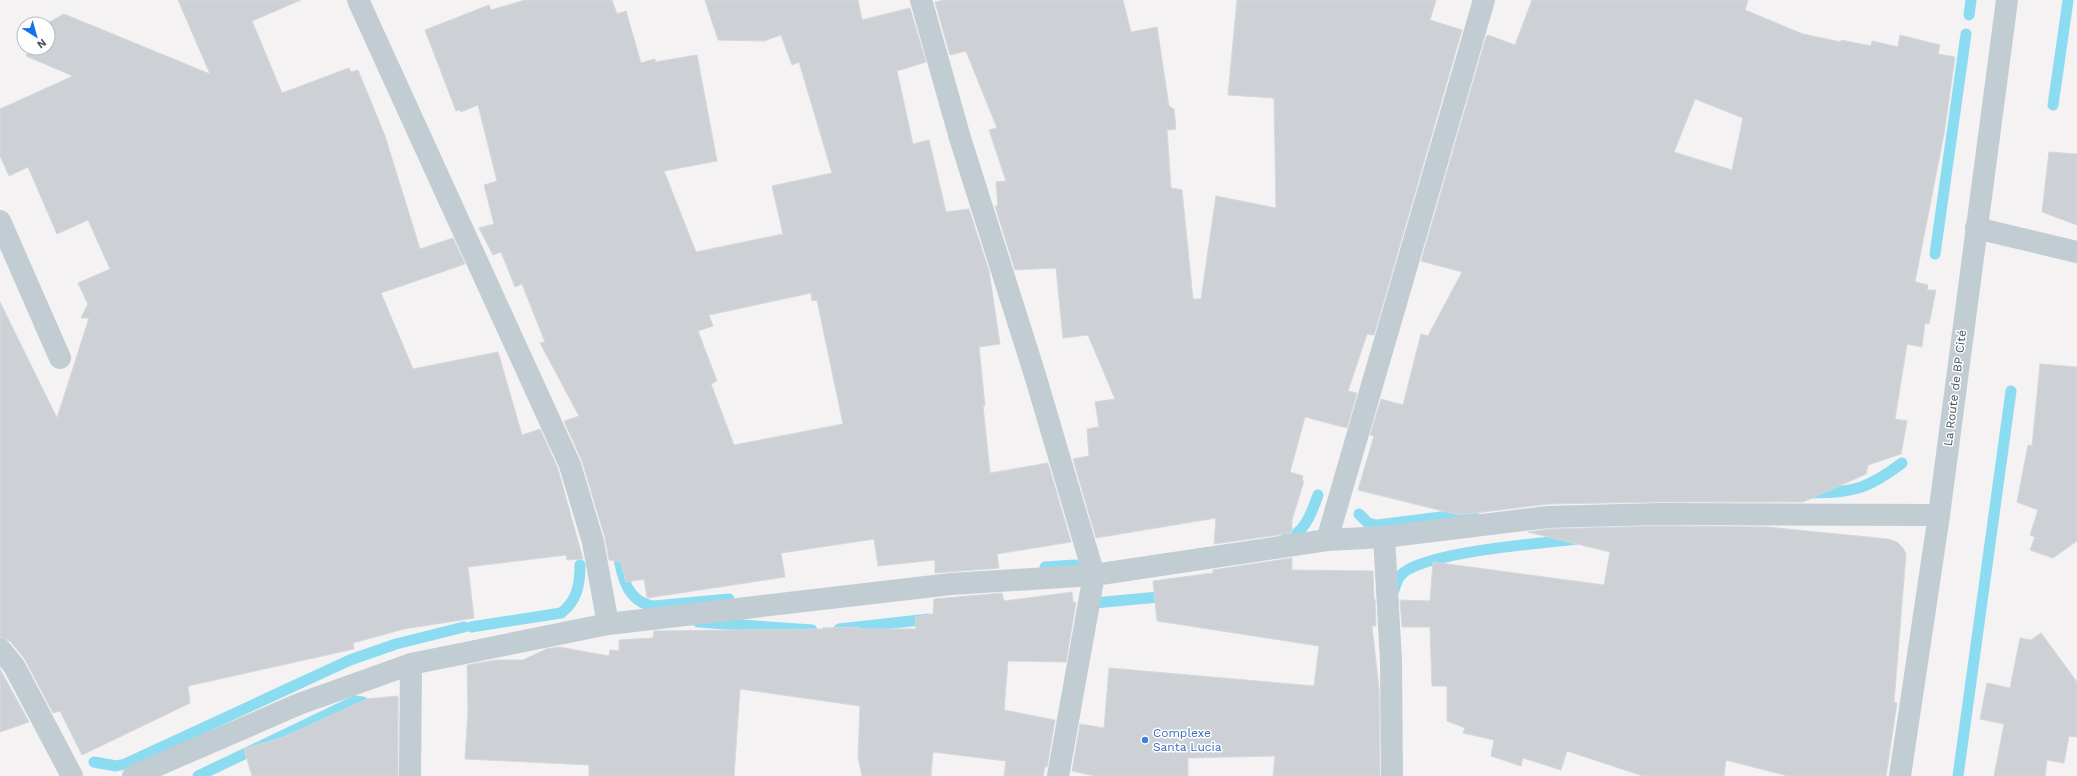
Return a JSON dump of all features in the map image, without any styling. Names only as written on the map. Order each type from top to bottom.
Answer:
[{"type":"street","points":[[358,0],[570,465],[593,542],[608,624]]},
{"type":"street","points":[[921,0],[960,138],[1035,375],[1094,575],[1058,776]]},
{"type":"street","points":[[1327,540],[1484,0]]},
{"type":"street","name":"La Route de BP Cité","points":[[1900,776],[1939,515],[2007,0]]},
{"type":"street","points":[[0,221],[60,358]]},
{"type":"street","points":[[1976,228],[2077,252]]},
{"type":"street","points":[[133,776],[299,704],[410,664],[608,624],[951,584],[1094,575],[1327,540],[1384,537],[1548,517],[1659,514],[1939,515]]},
{"type":"street","points":[[1384,537],[1390,661],[1392,776]]},
{"type":"street","points":[[0,649],[14,666],[72,776]]},
{"type":"street","points":[[410,664],[410,776]]},
{"type":"building","points":[[178,0],[301,0],[252,21],[282,93],[349,68],[351,72],[358,70],[385,136],[420,249],[453,238],[465,264],[381,293],[413,369],[498,352],[522,435],[540,429],[558,469],[583,559],[567,560],[566,555],[468,567],[474,618],[404,629],[353,643],[354,649],[188,686],[190,703],[82,755],[60,711],[53,713],[24,658],[10,641],[0,637],[0,302],[57,418],[89,318],[81,318],[88,304],[78,283],[110,269],[88,220],[57,234],[28,167],[9,176],[0,156],[0,109],[73,76],[26,56],[56,56],[56,18],[64,14],[210,74]]},
{"type":"building","points":[[525,0],[612,0],[617,14],[626,11],[641,63],[655,59],[655,62],[697,55],[717,161],[664,171],[696,252],[783,234],[772,186],[832,173],[799,62],[792,65],[781,35],[764,41],[718,40],[705,0],[858,0],[862,20],[910,8],[926,62],[897,71],[913,144],[929,140],[946,212],[969,209],[989,271],[1000,344],[979,347],[990,473],[1048,463],[1071,542],[997,554],[999,568],[935,573],[935,560],[878,566],[874,539],[781,553],[785,577],[647,598],[644,579],[626,582],[621,562],[609,560],[605,538],[582,461],[564,421],[579,416],[540,343],[545,342],[522,284],[515,287],[501,252],[493,255],[479,228],[494,224],[484,185],[497,181],[478,105],[461,112],[460,110],[456,111],[425,30],[489,5],[491,10]],"holes":[[[811,293],[812,301],[817,300],[843,424],[734,445],[711,384],[717,381],[698,331],[713,326],[709,315]]]},
{"type":"building","points":[[944,0],[1123,0],[1131,32],[1157,27],[1169,106],[1174,109],[1176,129],[1167,130],[1171,188],[1182,190],[1193,299],[1201,299],[1216,196],[1276,208],[1274,98],[1228,95],[1237,0],[1436,0],[1430,20],[1462,30],[1374,335],[1367,334],[1348,391],[1357,393],[1347,428],[1305,417],[1290,472],[1303,476],[1302,481],[1304,481],[1292,520],[1292,533],[1214,544],[1216,518],[1096,538],[1073,459],[1089,456],[1087,429],[1099,427],[1095,402],[1115,399],[1088,335],[1063,338],[1056,268],[1015,270],[995,206],[998,206],[996,182],[1006,181],[989,130],[997,128],[966,51],[950,55],[935,2]]},
{"type":"building","points":[[1532,0],[1748,0],[1745,10],[1803,34],[1841,42],[1841,40],[1871,46],[1872,41],[1898,47],[1900,35],[1940,45],[1938,54],[1955,57],[1944,134],[1915,282],[1928,285],[1927,290],[1936,290],[1929,324],[1925,323],[1922,347],[1907,344],[1895,419],[1907,421],[1901,454],[1868,465],[1866,474],[1803,502],[1548,504],[1459,515],[1358,490],[1374,436],[1370,435],[1381,399],[1403,405],[1421,334],[1428,336],[1462,272],[1421,261],[1486,37],[1488,35],[1515,45]],"holes":[[[1695,99],[1743,118],[1732,170],[1674,152]]]},
{"type":"building","points":[[2049,152],[2077,154],[2077,225],[2042,212]]},
{"type":"building","points":[[2040,364],[2077,367],[2077,541],[2053,558],[2030,550],[2035,537],[2030,535],[2038,510],[2017,502],[2028,445],[2032,446]]},
{"type":"building","points":[[1659,526],[1767,527],[1888,539],[1897,542],[1903,548],[1906,554],[1894,702],[1897,703],[1886,776],[1788,776],[1726,760],[1724,776],[1643,776],[1567,751],[1561,770],[1523,758],[1521,766],[1491,756],[1494,740],[1463,733],[1465,728],[1447,721],[1447,686],[1432,686],[1430,627],[1402,627],[1400,600],[1430,601],[1433,562],[1604,585],[1610,552],[1528,532],[1549,529]]},
{"type":"building","points":[[1292,558],[1292,570],[1373,571],[1376,626],[1372,626],[1379,689],[1380,776],[1273,776],[1275,756],[1188,758],[1188,776],[1095,776],[1072,771],[1080,724],[1104,728],[1109,668],[1314,686],[1319,646],[1157,621],[1153,581],[1213,573],[1213,570]]},
{"type":"building","points":[[1072,592],[1073,602],[1076,602],[1066,662],[1008,661],[1004,710],[1055,720],[1047,767],[1045,766],[1043,776],[1004,776],[1006,761],[933,752],[931,776],[862,776],[858,757],[860,706],[740,689],[734,776],[589,776],[589,765],[465,759],[468,711],[467,665],[496,660],[523,660],[546,649],[559,647],[609,656],[610,650],[619,651],[619,640],[653,638],[654,631],[823,629],[858,627],[858,629],[916,629],[915,617],[933,614],[934,599],[1002,593],[1004,601]]},
{"type":"building","points":[[2041,633],[2077,682],[2077,737],[2069,736],[2064,763],[2047,760],[2045,776],[1994,776],[2004,724],[1980,719],[1987,683],[2010,688],[2020,638],[2031,640]]},
{"type":"building","points":[[0,669],[29,722],[0,732]]},
{"type":"building","points":[[398,696],[398,776],[252,776],[244,749],[284,737],[367,699]]},
{"type":"waterway","points":[[1969,15],[1971,0]]},
{"type":"waterway","points":[[2053,105],[2068,1]]},
{"type":"waterway","points":[[1935,254],[1966,34]]},
{"type":"waterway","points":[[1958,776],[2011,391]]},
{"type":"waterway","points":[[1810,493],[1838,492],[1859,488],[1879,479],[1902,463]]},
{"type":"waterway","points":[[1285,539],[1292,537],[1302,528],[1310,515],[1318,495]]},
{"type":"waterway","points":[[1359,514],[1368,523],[1377,525],[1473,513]]},
{"type":"waterway","points":[[1392,595],[1397,580],[1400,576],[1412,568],[1431,561],[1484,550],[1578,539]]},
{"type":"waterway","points":[[617,548],[620,567],[626,584],[637,599],[644,603],[654,606],[729,599]]},
{"type":"waterway","points":[[471,627],[561,613],[574,598],[578,586],[580,565]]},
{"type":"waterway","points":[[1045,567],[1075,565]]},
{"type":"waterway","points":[[1094,603],[1169,596]]},
{"type":"waterway","points":[[839,629],[929,619]]},
{"type":"waterway","points":[[698,622],[812,630]]},
{"type":"waterway","points":[[94,762],[116,766],[125,764],[350,660],[396,644],[464,627]]},
{"type":"waterway","points":[[198,776],[355,701],[363,702],[372,710]]},
{"type":"place","name":"Complexe Santa Lucia","points":[[1145,740]]}]
